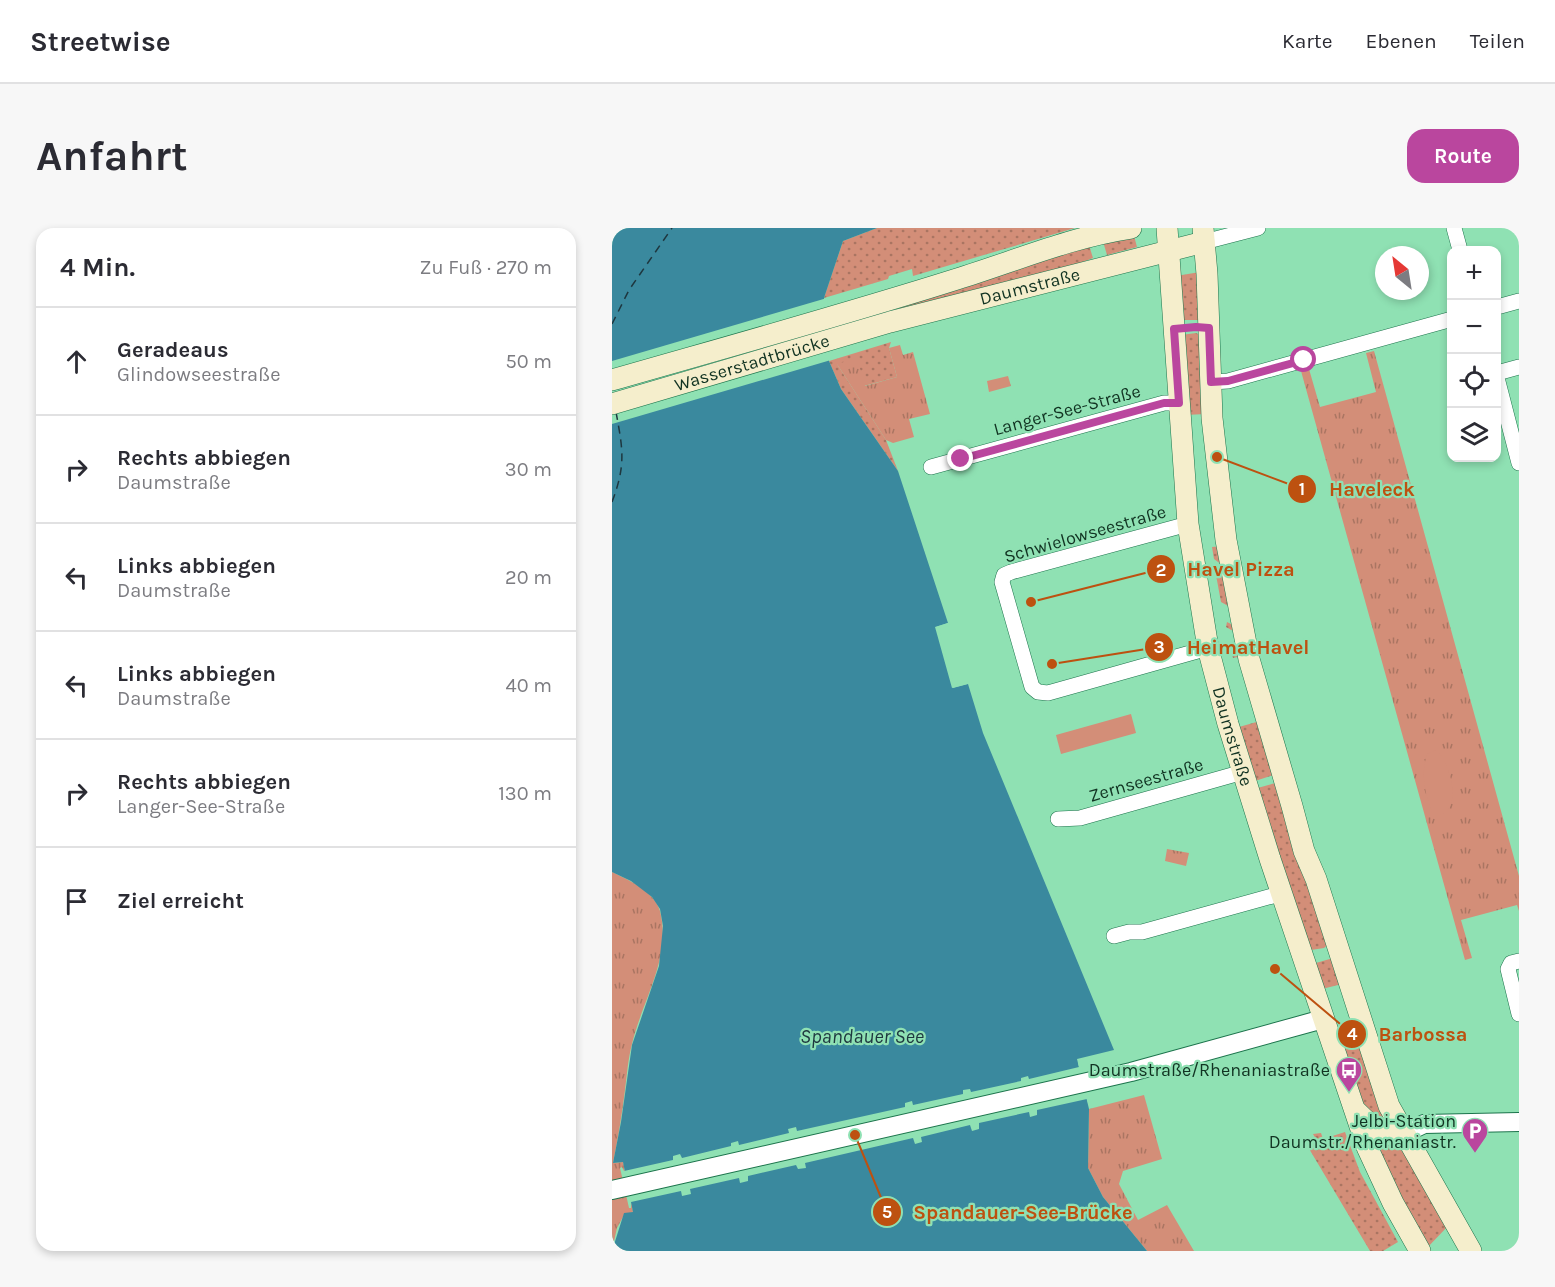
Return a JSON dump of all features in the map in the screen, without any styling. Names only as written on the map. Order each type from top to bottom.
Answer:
[{"type":"main road","name":"Daumstraße","points":[[890,299],[1046,250],[1115,230],[1131,228]]},
{"type":"main road","name":"Daumstraße","points":[[1167,228],[1188,524],[1208,648],[1270,859],[1354,1110],[1378,1173],[1420,1251]]},
{"type":"main road","name":"Daumstraße","points":[[890,322],[1168,251],[1204,235],[1213,426],[1226,540],[1244,638],[1264,714],[1293,806],[1297,828],[1316,879],[1389,1106],[1471,1251]]},
{"type":"main road","name":"Wasserstadtbrücke","points":[[612,380],[890,299]]},
{"type":"main road","name":"Wasserstadtbrücke","points":[[612,404],[890,322]]},
{"type":"main road","points":[[1174,329],[1209,328]]},
{"type":"main road","points":[[1304,958],[1338,950]]},
{"type":"main road","points":[[1323,1019],[1357,1009]]},
{"type":"main road","points":[[1354,1110],[1378,1131],[1395,1136],[1403,1134]]},
{"type":"street","points":[[1204,235],[1258,228]]},
{"type":"street","points":[[1454,228],[1459,246]]},
{"type":"street","points":[[1501,306],[1519,301]]},
{"type":"street","points":[[1211,382],[1228,381],[1447,321]]},
{"type":"street","points":[[1501,372],[1519,367]]},
{"type":"street","points":[[1501,393],[1519,463]]},
{"type":"street","name":"Langer-See-Straße","points":[[931,467],[1164,403],[1179,403]]},
{"type":"street","name":"Schwielowseestraße","points":[[1188,524],[1011,572],[1004,575],[1002,582],[1032,687],[1038,692],[1048,693],[1208,648]]},
{"type":"street","name":"Zernseestraße","points":[[1058,819],[1080,818],[1243,772]]},
{"type":"street","points":[[1114,936],[1129,932],[1142,932],[1283,893]]},
{"type":"street","points":[[1513,963],[1519,1014]]},
{"type":"street","points":[[616,1189],[1131,1072],[1323,1019]]},
{"type":"street","points":[[1403,1134],[1424,1124],[1519,1122]]},
{"type":"green space","points":[[877,228],[1075,228],[913,276],[912,269],[889,276],[888,279],[824,298],[843,241]]},
{"type":"green space","points":[[1133,232],[1137,247],[1107,255],[1102,238]]},
{"type":"green space","points":[[1089,245],[1093,258],[1054,273],[900,313],[900,299]]},
{"type":"green space","points":[[1200,272],[1201,320],[1181,320],[1176,276]]},
{"type":"green space","points":[[1196,333],[1202,336],[1206,414],[1185,415],[1181,335]]},
{"type":"green space","points":[[891,342],[889,348],[897,377],[864,386],[837,364],[886,440],[898,471],[841,389],[829,361]]},
{"type":"green space","points":[[900,345],[903,355],[913,352],[930,414],[909,419],[914,437],[893,443],[886,440],[837,364],[857,358],[865,386],[897,377],[889,348]]},
{"type":"green space","points":[[1374,351],[1519,876],[1519,911],[1517,905],[1461,920],[1472,958],[1465,960],[1301,371],[1309,369],[1320,407],[1376,392],[1366,353]]},
{"type":"green space","points":[[1008,376],[1011,386],[989,392],[987,381]]},
{"type":"green space","points":[[1222,546],[1242,656],[1233,658],[1231,649],[1238,650],[1235,632],[1226,627],[1227,622],[1233,625],[1230,607],[1221,602],[1216,575],[1224,577],[1222,565],[1214,559],[1212,547]]},
{"type":"green space","points":[[1131,714],[1136,733],[1061,754],[1056,735]]},
{"type":"green space","points":[[1260,721],[1277,774],[1252,782],[1239,727]]},
{"type":"green space","points":[[1436,750],[1446,764],[1453,795],[1447,811],[1440,815],[1431,809],[1424,782],[1427,754]]},
{"type":"green space","points":[[1279,782],[1330,943],[1324,948],[1311,950],[1254,789]]},
{"type":"green space","points":[[1167,849],[1189,853],[1186,866],[1165,861]]},
{"type":"green space","points":[[612,872],[640,887],[653,898],[660,911],[663,928],[659,962],[631,1050],[613,1163],[623,1162],[633,1212],[624,1215],[617,1228],[612,1250]]},
{"type":"green space","points":[[1333,958],[1342,984],[1322,989],[1316,963]]},
{"type":"green space","points":[[1360,1040],[1389,1124],[1368,1118],[1340,1046]]},
{"type":"green space","points":[[1144,1095],[1162,1159],[1123,1171],[1119,1184],[1138,1220],[1167,1205],[1194,1251],[1147,1251],[1103,1197],[1088,1168],[1089,1109]]},
{"type":"green space","points":[[1368,1131],[1394,1145],[1403,1146],[1449,1225],[1426,1249]]},
{"type":"green space","points":[[1345,1132],[1360,1172],[1398,1242],[1383,1251],[1370,1251],[1308,1147],[1317,1141],[1313,1134],[1321,1133],[1323,1139]]},
{"type":"water","name":"Spandauer See","points":[[612,228],[877,228],[843,241],[824,298],[829,361],[841,389],[898,471],[948,623],[936,627],[953,688],[968,684],[983,733],[1114,1050],[1077,1059],[1089,1109],[1088,1168],[1103,1197],[1147,1251],[612,1251],[624,1213],[633,1212],[623,1162],[613,1163],[632,1045],[659,966],[663,926],[660,909],[652,897],[631,881],[612,872]]},
{"type":"pier","points":[[827,298],[831,360],[612,424],[612,361]]},
{"type":"pier","points":[[951,622],[949,626],[939,629],[954,685],[968,681],[971,683],[952,688],[935,627]]},
{"type":"pier","points":[[1078,1063],[1081,1063],[1091,1103],[1088,1103],[1087,1099],[1037,1110],[1037,1115],[1030,1117],[1029,1112],[979,1123],[979,1129],[972,1131],[970,1125],[921,1137],[922,1142],[915,1144],[913,1138],[805,1163],[806,1168],[798,1169],[796,1165],[748,1176],[748,1181],[740,1183],[739,1178],[690,1189],[691,1194],[682,1196],[681,1191],[631,1202],[631,1208],[629,1208],[620,1168],[622,1167],[624,1171],[673,1160],[673,1156],[680,1154],[682,1158],[731,1146],[731,1143],[738,1141],[739,1145],[789,1133],[788,1129],[796,1127],[797,1131],[905,1107],[905,1103],[912,1101],[913,1105],[963,1094],[963,1090],[970,1089],[971,1092],[1021,1081],[1021,1078],[1028,1076],[1029,1079],[1079,1067]]},
{"type":"ferry route","points":[[612,324],[629,290],[672,228]]},
{"type":"ferry route","points":[[612,502],[620,478],[622,457],[616,412]]},
{"type":"place","name":"Haveleck","points":[[1217,457]]},
{"type":"place","name":"Havel Pizza","points":[[1031,602]]},
{"type":"place","name":"HeimatHavel","points":[[1052,664]]},
{"type":"place","name":"Barbossa","points":[[1275,969]]},
{"type":"place","name":"Daumstraße/Rhenaniastraße","points":[[1349,1093]]},
{"type":"place","name":"Spandauer-See-Brücke","points":[[855,1135]]},
{"type":"place","name":"Jelbi-Station Daumstr./Rhenaniastr.","points":[[1475,1154]]},
{"type":"route","points":[[961,459],[1164,403],[1179,403],[1174,329],[1209,328],[1211,382],[1228,381],[1304,360]]}]
